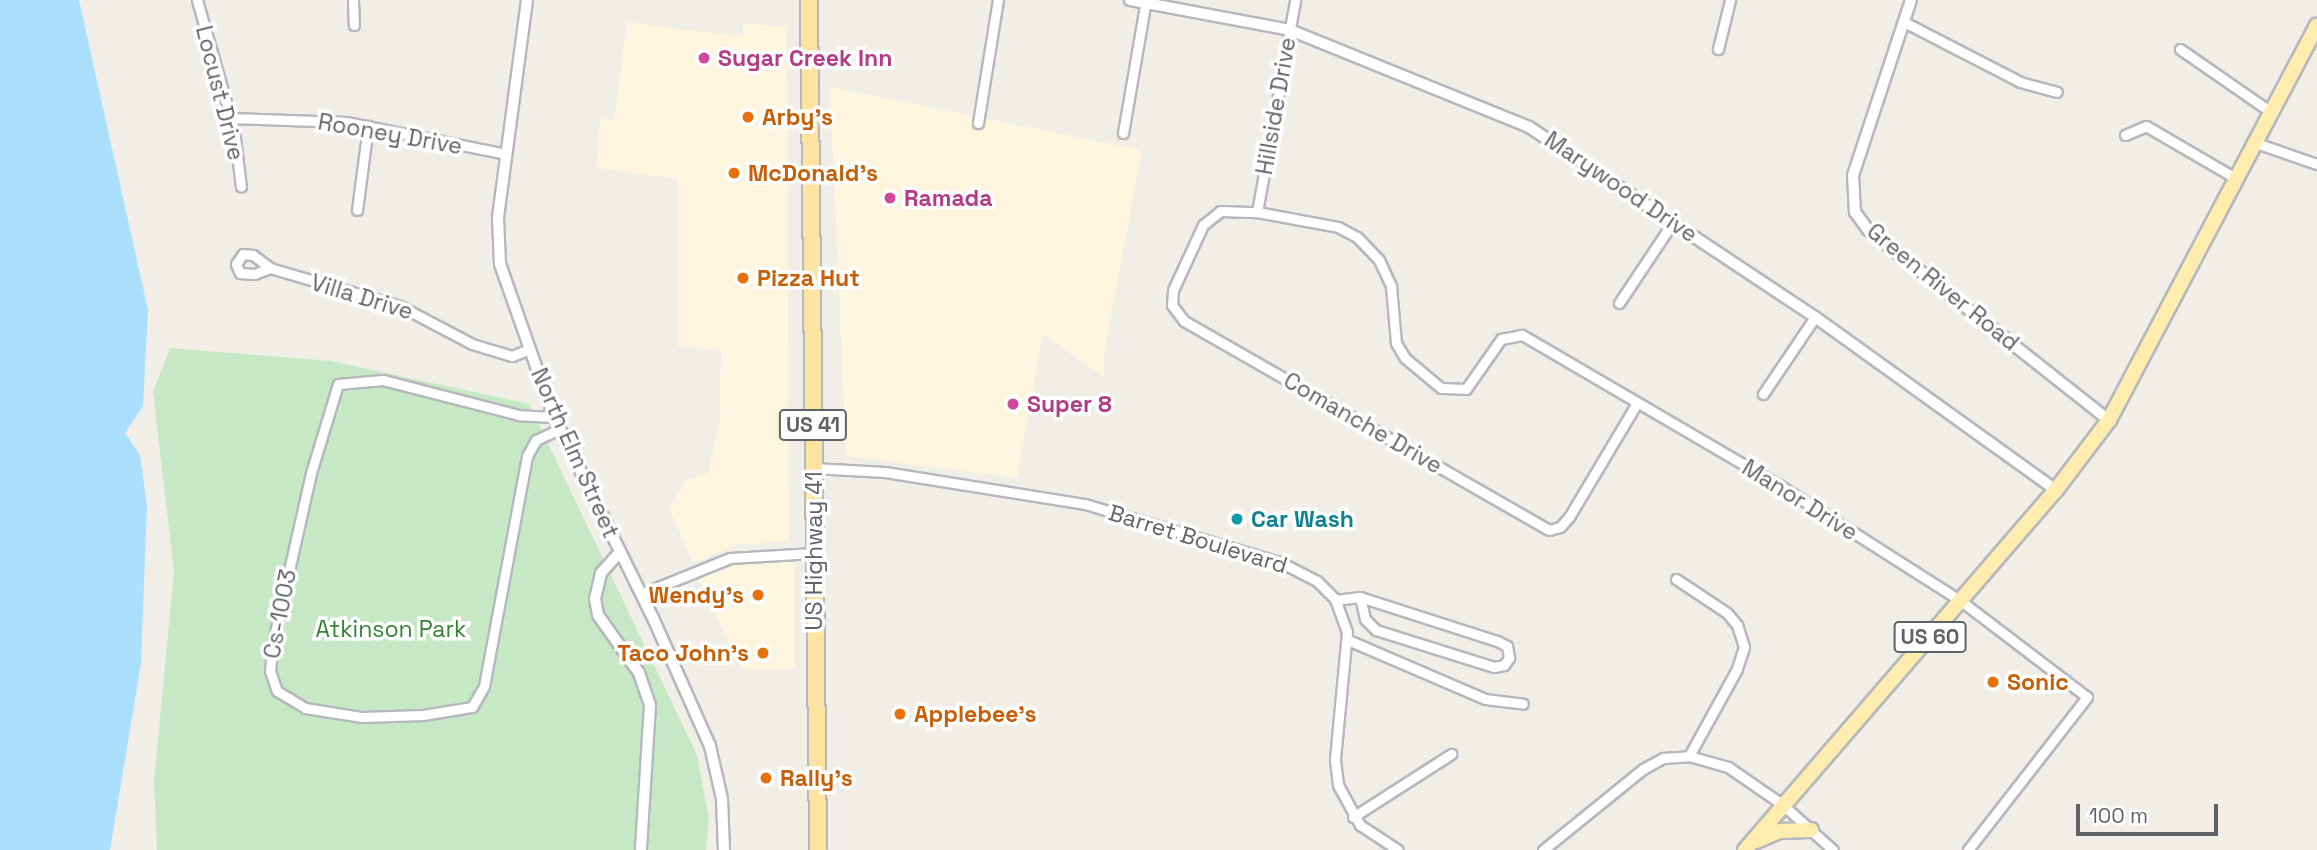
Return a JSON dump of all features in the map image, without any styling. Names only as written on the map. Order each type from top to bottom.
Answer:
[{"type":"highway","name":"US Highway 41","points":[[809,0],[818,850]]},
{"type":"main road","name":"US 60","points":[[1747,848],[2056,490],[2109,420],[2317,25]]},
{"type":"main road","points":[[1747,848],[1780,831],[1811,830]]},
{"type":"street","name":"Locust Drive","points":[[197,0],[231,118],[241,187]]},
{"type":"street","points":[[353,0],[354,24]]},
{"type":"street","name":"North Elm Street","points":[[527,0],[506,155],[498,248],[503,278],[554,417],[710,746],[722,799],[724,850]]},
{"type":"street","points":[[978,123],[998,0]]},
{"type":"street","name":"Marywood Drive","points":[[1130,0],[1290,30],[1504,114],[1556,143],[1815,317],[2056,490]]},
{"type":"street","name":"Hillside Drive","points":[[1257,212],[1295,0]]},
{"type":"street","points":[[1718,49],[1730,0]]},
{"type":"street","name":"Green River Road","points":[[1911,0],[1853,175],[1855,212],[1868,230],[2109,420]]},
{"type":"street","points":[[1124,133],[1146,1]]},
{"type":"street","points":[[1904,22],[2020,82],[2057,92]]},
{"type":"street","points":[[2180,49],[2271,112]]},
{"type":"street","name":"Rooney Drive","points":[[231,118],[321,120],[368,126],[506,155]]},
{"type":"street","points":[[357,210],[368,126]]},
{"type":"street","points":[[2126,135],[2146,126],[2237,179]]},
{"type":"street","points":[[2256,143],[2317,164]]},
{"type":"street","name":"Comanche Drive","points":[[1257,212],[1220,211],[1203,225],[1173,290],[1172,304],[1178,316],[1536,525],[1549,530],[1563,525],[1637,403]]},
{"type":"street","name":"Manor Drive","points":[[1257,212],[1338,228],[1365,244],[1388,277],[1391,325],[1400,352],[1441,388],[1466,389],[1496,345],[1514,333],[1779,485],[1961,601],[2087,697],[1968,850]]},
{"type":"street","points":[[1619,303],[1673,222]]},
{"type":"street","name":"Villa Drive","points":[[270,268],[411,309],[472,344],[512,356],[529,349]]},
{"type":"street","points":[[1763,394],[1815,317]]},
{"type":"street","name":"Cs-1003","points":[[554,417],[530,417],[383,380],[338,384],[311,473],[272,642],[270,671],[277,691],[305,708],[362,717],[423,715],[472,706],[484,686],[527,456],[536,440],[560,429]]},
{"type":"street","name":"Barret Boulevard","points":[[813,468],[885,472],[1085,503],[1280,562],[1317,581],[1335,600]]},
{"type":"street","points":[[619,553],[601,573],[595,599],[598,615],[639,673],[650,705],[641,850]]},
{"type":"street","points":[[640,594],[730,558],[814,553]]},
{"type":"street","points":[[1676,579],[1727,613],[1737,625],[1744,647],[1737,669],[1689,756]]},
{"type":"street","points":[[1360,597],[1365,619],[1376,630],[1494,667],[1504,665],[1509,658],[1507,646],[1497,641],[1360,597],[1335,600],[1348,640],[1336,773],[1353,817],[1377,840],[1398,850]]},
{"type":"street","points":[[1348,640],[1485,699],[1523,704]]},
{"type":"street","points":[[1353,817],[1451,754]]},
{"type":"street","points":[[1543,850],[1643,769],[1663,758],[1689,756],[1728,767],[1783,805],[1833,850]]},
{"type":"shaded area","points":[[627,22],[743,37],[743,24],[787,26],[789,542],[739,544],[693,563],[669,508],[686,480],[708,473],[720,422],[721,352],[678,346],[678,179],[596,168],[600,116],[614,122]]},
{"type":"shaded area","points":[[830,87],[1142,150],[1104,354],[1104,377],[1043,334],[1017,478],[846,456]]},
{"type":"shaded area","points":[[795,560],[795,670],[741,669],[696,574],[735,561]]},
{"type":"green space","name":"Atkinson Park","points":[[170,348],[331,361],[529,404],[697,755],[709,819],[706,850],[157,850],[154,782],[174,571],[153,392]]},
{"type":"water","points":[[0,0],[79,0],[148,310],[143,406],[125,433],[140,455],[147,506],[141,663],[110,850],[0,850]]},
{"type":"place","name":"Sugar Creek Inn","points":[[704,58]]},
{"type":"place","name":"Arby's","points":[[748,117]]},
{"type":"place","name":"McDonald's","points":[[734,173]]},
{"type":"place","name":"Ramada","points":[[890,198]]},
{"type":"place","name":"Pizza Hut","points":[[743,278]]},
{"type":"place","name":"Super 8","points":[[1013,404]]},
{"type":"place","name":"Car Wash","points":[[1237,519]]},
{"type":"place","name":"Wendy's","points":[[758,595]]},
{"type":"place","name":"Taco John's","points":[[763,653]]},
{"type":"place","name":"Sonic","points":[[1993,682]]},
{"type":"place","name":"Applebee's","points":[[900,714]]},
{"type":"place","name":"Rally's","points":[[766,778]]}]
